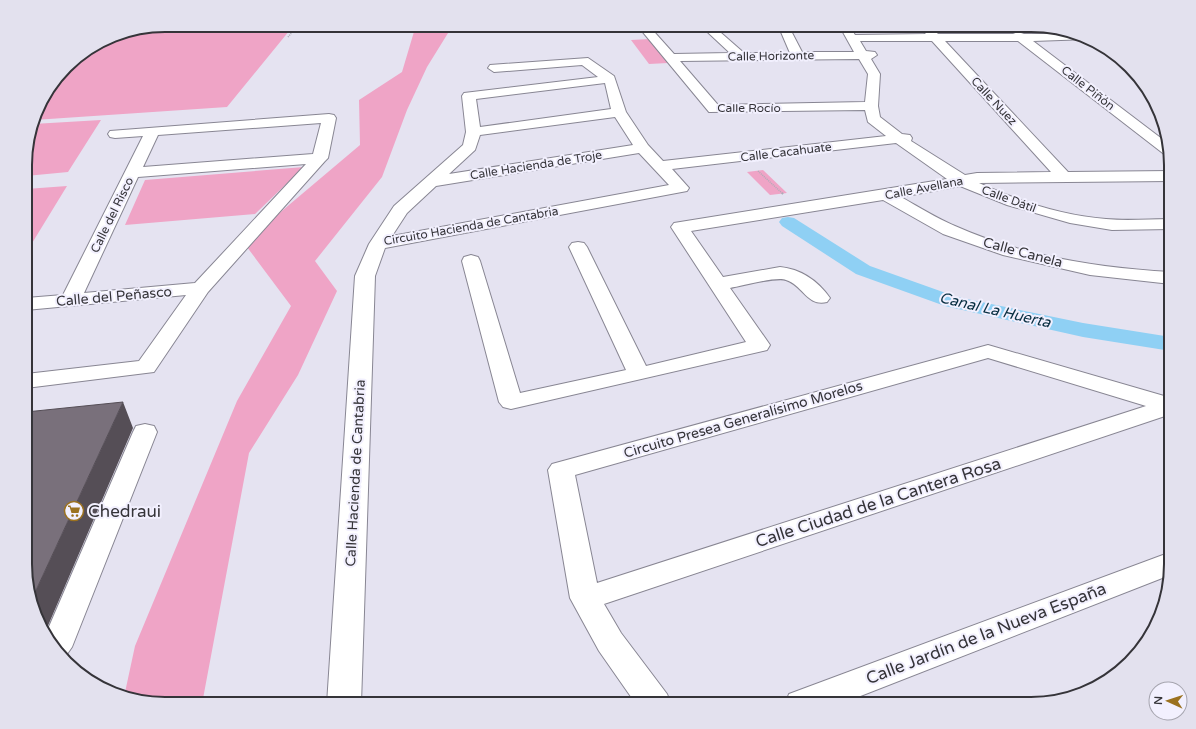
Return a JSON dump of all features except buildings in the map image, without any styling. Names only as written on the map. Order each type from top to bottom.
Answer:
[{"type":"street","name":"Calle Rocío","points":[[648,32],[714,110],[871,106]]},
{"type":"street","points":[[713,32],[740,57]]},
{"type":"street","points":[[781,32],[790,38]]},
{"type":"street","points":[[787,32],[798,56]]},
{"type":"street","name":"Calle Nuez","points":[[930,32],[1064,177]]},
{"type":"street","name":"Calle Piñón","points":[[1015,32],[1162,146]]},
{"type":"street","points":[[855,34],[935,38],[1065,37]]},
{"type":"street","name":"Calle Dátil","points":[[855,34],[867,55],[884,77],[883,113],[888,121],[905,138]]},
{"type":"street","name":"Calle Horizonte","points":[[670,58],[867,55]]},
{"type":"street","name":"Calle Dátil","points":[[867,55],[874,74],[871,106],[873,119],[991,194],[1049,213],[1104,224],[1164,224]]},
{"type":"street","points":[[494,68],[584,61],[610,79]]},
{"type":"street","name":"Circuito Hacienda de Cantabria","points":[[610,79],[618,112],[642,148],[681,188],[378,244],[400,210],[470,148],[473,132],[469,96],[610,79]]},
{"type":"street","points":[[473,132],[618,112]]},
{"type":"street","points":[[32,380],[146,367],[201,288],[320,158],[329,118],[115,134]]},
{"type":"street","name":"Calle del Risco","points":[[71,300],[153,131]]},
{"type":"street","name":"Calle Cacahuate","points":[[660,166],[905,138]]},
{"type":"street","name":"Calle Hacienda de Troje","points":[[430,182],[642,148]]},
{"type":"street","points":[[132,173],[320,158]]},
{"type":"street","name":"Calle Avellana","points":[[718,284],[680,227],[886,195],[969,179],[1164,176]]},
{"type":"street","name":"Calle Dátil","points":[[969,179],[1056,207],[1110,216],[1164,216]]},
{"type":"street","name":"Calle Canela","points":[[886,195],[956,234],[1028,256],[1098,271],[1164,277]]},
{"type":"street","name":"Calle Hacienda de Cantabria","points":[[344,697],[365,276],[378,244]]},
{"type":"street","points":[[578,246],[639,374]]},
{"type":"street","points":[[471,261],[511,402],[639,374],[759,345],[718,284],[780,273],[790,273],[798,276],[820,298]]},
{"type":"street","name":"Calle del Peñasco","points":[[32,303],[201,288]]},
{"type":"street","name":"Circuito Presea Generalísimo Morelos","points":[[649,697],[610,642],[586,598],[561,470],[988,351],[1164,404]]},
{"type":"street","name":"Calle Ciudad de la Cantera Rosa","points":[[586,598],[1164,408]]},
{"type":"street","points":[[58,643],[145,432]]},
{"type":"street","name":"Calle Jardín de la Nueva España","points":[[819,697],[1164,566]]},
{"type":"path","points":[[288,37],[292,32]]},
{"type":"path","points":[[744,156],[798,209]]},
{"type":"shaded area","points":[[165,32],[288,32],[227,107],[40,120],[50,98],[59,84],[77,65],[98,50],[122,39],[148,33]]},
{"type":"shaded area","points":[[414,32],[449,32],[427,67],[407,110],[382,177],[315,261],[337,291],[298,375],[249,453],[203,697],[148,696],[125,690],[135,646],[237,401],[291,306],[244,243],[360,145],[359,100],[402,72]]},
{"type":"shaded area","points":[[649,39],[668,63],[649,64],[631,40]]},
{"type":"shaded area","points":[[101,120],[68,172],[32,175],[33,148],[39,124]]},
{"type":"shaded area","points":[[304,167],[255,214],[125,225],[145,180]]},
{"type":"shaded area","points":[[763,170],[787,193],[770,195],[747,172]]},
{"type":"shaded area","points":[[67,186],[32,243],[32,189]]},
{"type":"waterway","name":"Canal La Huerta","points":[[788,222],[863,270],[952,302],[1083,330],[1164,343]]},
{"type":"place","name":"Chedraui","points":[[74,511]]}]
